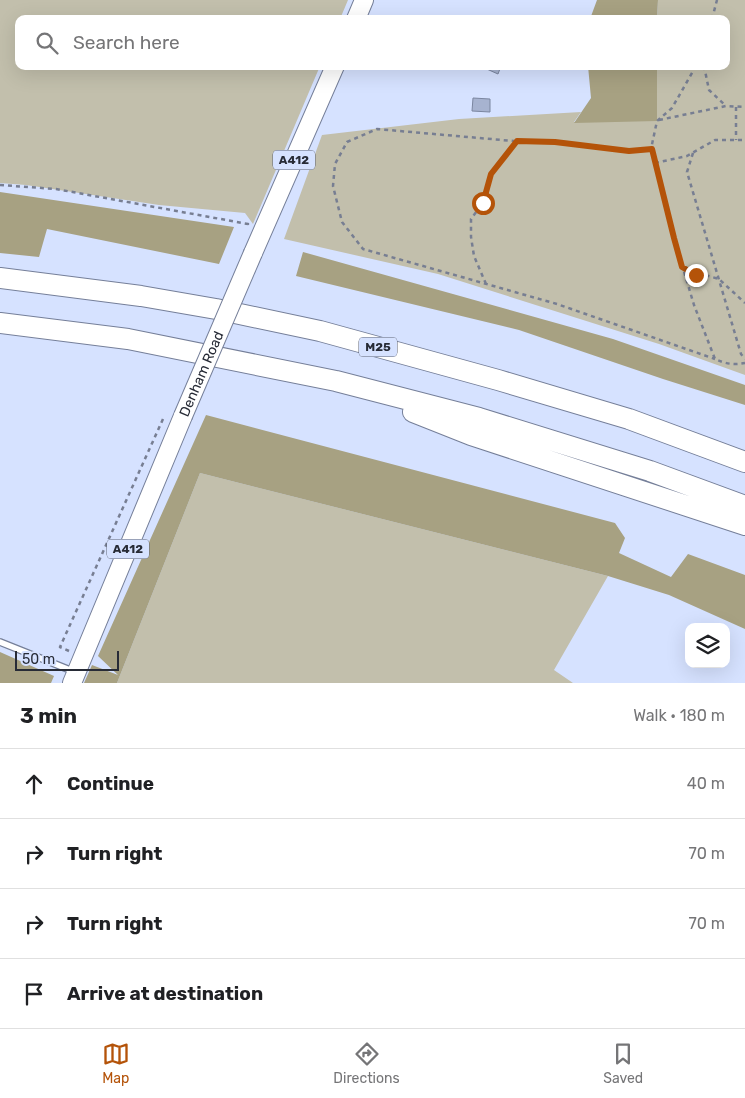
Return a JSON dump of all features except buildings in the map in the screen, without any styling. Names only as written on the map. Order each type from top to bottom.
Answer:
[{"type":"highway","name":"M25","points":[[0,278],[216,308],[320,331],[498,380],[629,419],[745,462]]},
{"type":"highway","points":[[0,323],[128,338],[336,381],[479,418],[650,471],[745,506]]},
{"type":"highway","points":[[336,381],[471,435],[745,525]]},
{"type":"highway","points":[[650,471],[745,514]]},
{"type":"main road","points":[[358,15],[364,0]]},
{"type":"main road","name":"Denham Road","points":[[75,678],[183,416],[333,70]]},
{"type":"lane","points":[[0,642],[75,678]]},
{"type":"path","points":[[713,15],[717,0]]},
{"type":"path","points":[[694,70],[672,108],[657,121],[652,149],[682,267],[694,305],[715,359]]},
{"type":"path","points":[[705,70],[709,90],[726,106]]},
{"type":"path","points":[[657,121],[726,106],[745,107]]},
{"type":"path","points":[[736,107],[736,140]]},
{"type":"path","points":[[652,149],[629,151],[555,142],[517,141],[377,129],[347,142],[335,164],[333,186],[342,222],[363,249],[557,304],[725,364],[734,365],[745,361],[687,172],[693,152]]},
{"type":"path","points":[[655,163],[687,156],[715,140],[745,140]]},
{"type":"path","points":[[486,284],[474,256],[471,219],[483,203],[491,174],[517,141]]},
{"type":"path","points":[[0,185],[56,189],[248,224],[244,232]]},
{"type":"path","points":[[682,267],[696,275],[705,275],[719,279],[745,303]]},
{"type":"shaded area","points":[[0,0],[348,0],[342,15],[15,15],[15,70],[318,70],[253,224],[245,213],[159,205],[26,185],[0,183]]},
{"type":"shaded area","points":[[597,0],[658,0],[657,15],[591,15]]},
{"type":"shaded area","points":[[658,0],[745,0],[745,375],[659,344],[438,274],[284,239],[322,135],[459,119],[581,112],[574,122],[657,120],[657,70],[730,70],[730,15],[657,15]]},
{"type":"shaded area","points":[[588,70],[657,70],[657,121],[574,123],[591,98]]},
{"type":"shaded area","points":[[0,192],[234,227],[219,264],[47,229],[39,257],[0,253]]},
{"type":"shaded area","points":[[303,252],[613,339],[745,385],[745,405],[519,330],[296,276]]},
{"type":"shaded area","points":[[206,415],[615,523],[625,538],[619,553],[671,577],[688,554],[745,575],[745,629],[669,595],[608,576],[200,473],[117,683],[84,683],[92,665],[118,675],[98,656]]},
{"type":"shaded area","points":[[200,473],[608,576],[554,670],[573,683],[117,683]]},
{"type":"shaded area","points":[[0,652],[54,676],[51,683],[0,683]]},
{"type":"route","points":[[483,203],[491,174],[517,141],[555,142],[629,151],[652,149],[682,267],[696,275]]}]
